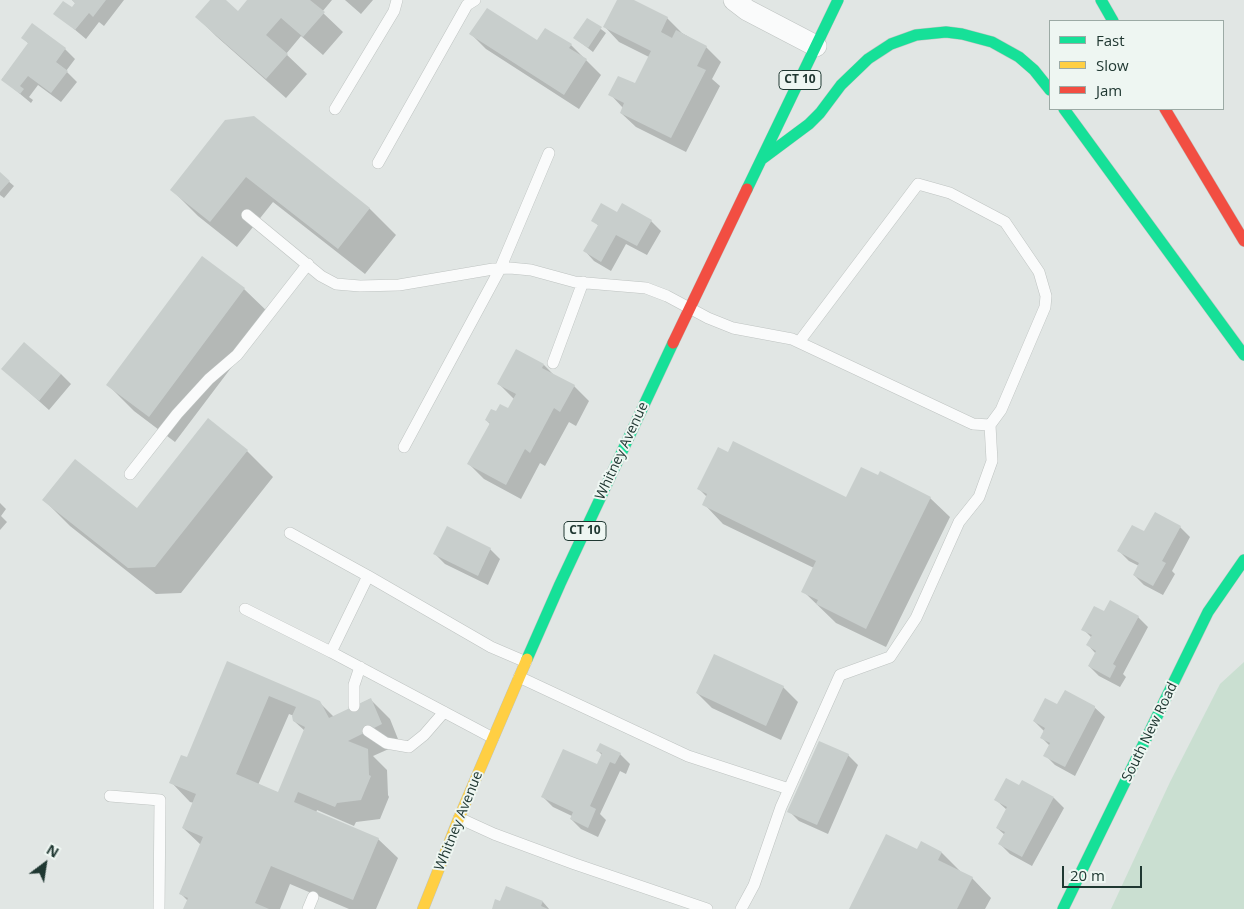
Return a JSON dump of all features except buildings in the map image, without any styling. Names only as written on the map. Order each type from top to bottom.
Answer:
[{"type":"main road","name":"Whitney Avenue","points":[[423,909],[518,677],[633,427],[838,0]]},
{"type":"main road","points":[[1101,0],[1112,20]]},
{"type":"main road","points":[[762,159],[809,124],[860,65],[891,44],[916,35],[946,32],[992,42],[1019,57],[1034,70],[1049,89]]},
{"type":"main road","points":[[1065,110],[1244,355]]},
{"type":"main road","points":[[1166,110],[1244,241]]},
{"type":"main road","name":"South New Road","points":[[1063,909],[1208,612],[1244,560]]},
{"type":"street","points":[[734,0],[747,10],[816,46]]},
{"type":"lane","points":[[335,109],[394,11],[396,0]]},
{"type":"lane","points":[[378,164],[467,5],[475,0]]},
{"type":"lane","points":[[404,448],[500,268],[549,153]]},
{"type":"lane","points":[[741,909],[754,885],[789,789],[840,675],[890,658],[916,618],[959,522],[979,497],[992,461],[990,425],[1001,410],[1045,307],[1046,296],[1039,272],[1005,222],[950,193],[918,184],[799,342]]},
{"type":"lane","points":[[247,215],[321,276],[336,284],[360,286],[399,285],[500,268],[530,270],[560,279],[646,288],[667,296],[708,318],[733,328],[792,339],[973,424],[990,425]]},
{"type":"lane","points":[[130,474],[177,414],[209,379],[237,355],[308,264]]},
{"type":"lane","points":[[554,363],[583,282]]},
{"type":"lane","points":[[290,533],[491,647],[526,662]]},
{"type":"lane","points":[[331,652],[368,576]]},
{"type":"lane","points":[[245,609],[360,667],[493,738]]},
{"type":"lane","points":[[354,706],[354,685],[360,667]]},
{"type":"lane","points":[[518,677],[688,756],[789,789]]},
{"type":"lane","points":[[368,731],[386,742],[409,747],[424,735],[444,712]]},
{"type":"lane","points":[[110,796],[160,800],[159,909]]},
{"type":"lane","points":[[459,818],[494,834],[575,864],[707,909]]},
{"type":"lane","points":[[308,909],[313,897]]},
{"type":"green space","points":[[1244,662],[1244,909],[1111,909],[1170,782],[1220,684]]},
{"type":"traffic: fast","points":[[747,189],[838,0]]},
{"type":"traffic: fast","points":[[1101,0],[1112,20]]},
{"type":"traffic: fast","points":[[762,159],[809,124],[820,113],[841,85],[868,59],[891,44],[916,35],[946,32],[992,42],[1019,57],[1034,70],[1049,89]]},
{"type":"traffic: fast","points":[[1065,110],[1244,355]]},
{"type":"traffic: fast","points":[[527,659],[673,343]]},
{"type":"traffic: fast","points":[[1063,909],[1208,612],[1244,560]]},
{"type":"traffic: slow","points":[[423,909],[459,818],[527,659]]},
{"type":"traffic: jam","points":[[1166,110],[1244,241]]},
{"type":"traffic: jam","points":[[673,343],[747,189]]}]
